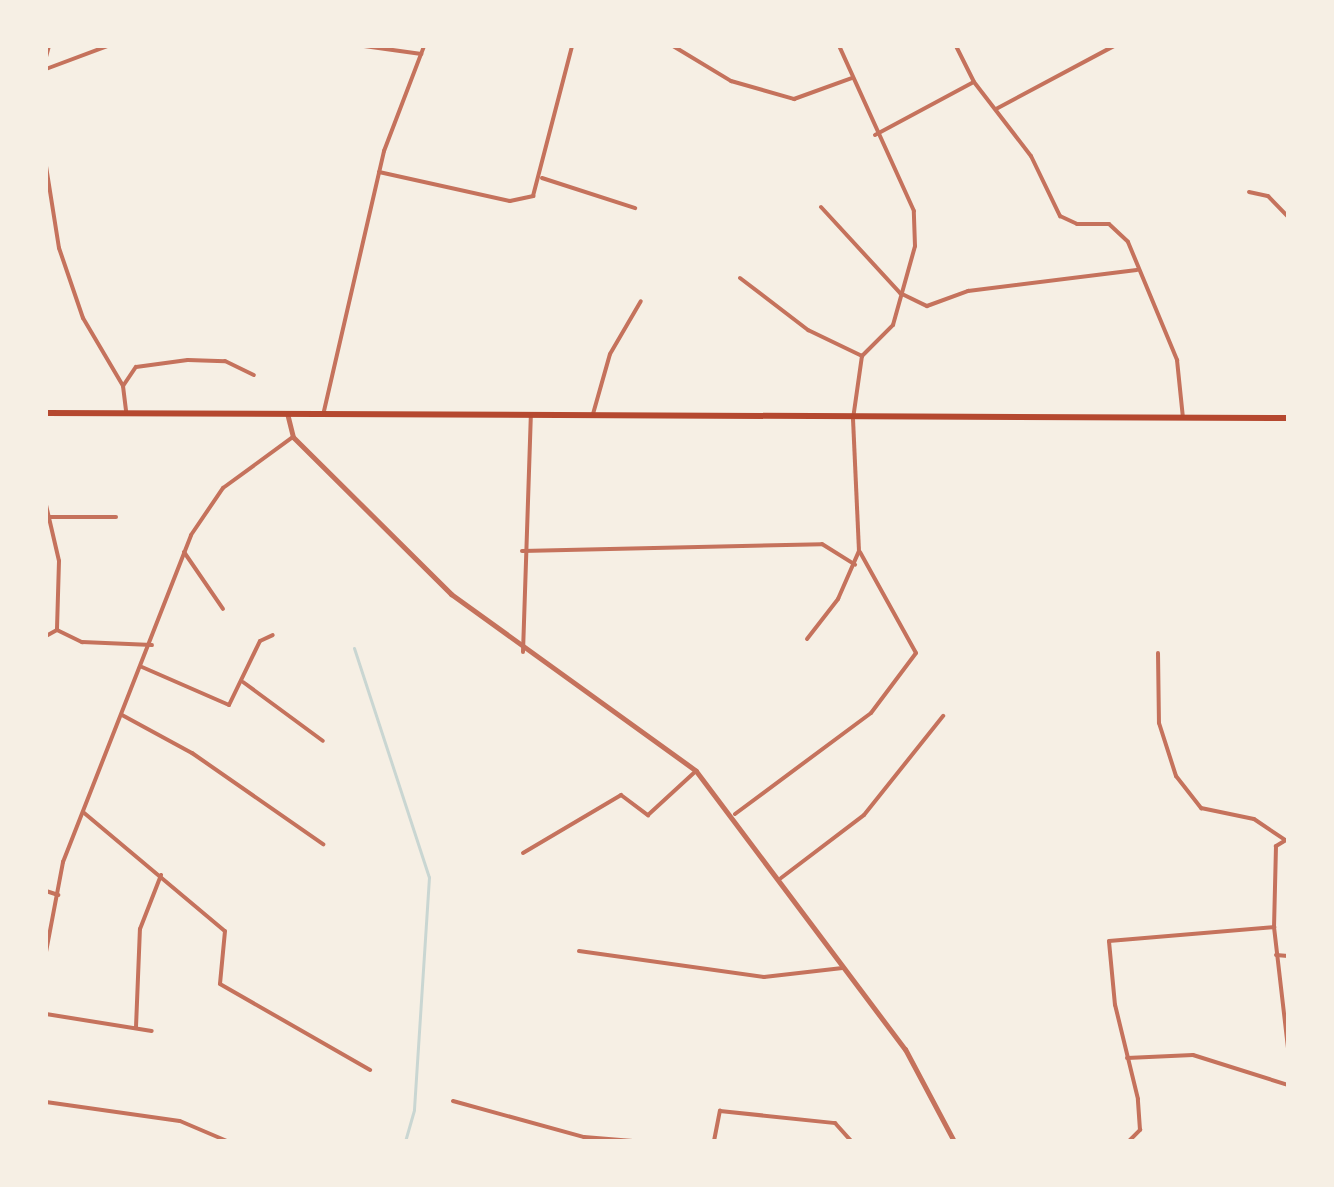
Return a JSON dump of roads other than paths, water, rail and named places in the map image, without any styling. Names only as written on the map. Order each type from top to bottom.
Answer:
[{"type":"main road","points":[[46,413],[126,415],[324,411],[853,419],[1288,418]]},
{"type":"street","points":[[46,57],[49,46]]},
{"type":"street","points":[[46,69],[108,46]]},
{"type":"street","points":[[364,46],[421,54]]},
{"type":"street","points":[[324,411],[379,172],[424,46]]},
{"type":"street","points":[[379,172],[510,201],[533,196],[542,178],[572,46]]},
{"type":"street","points":[[673,46],[731,81],[794,99],[852,78]]},
{"type":"street","points":[[807,639],[855,565],[859,551],[853,419],[862,356],[893,325],[900,293],[914,270],[914,211],[875,135],[839,46]]},
{"type":"street","points":[[956,46],[974,82],[1031,156],[1060,216],[1119,230],[1177,360],[1183,418]]},
{"type":"street","points":[[996,109],[1114,46]]},
{"type":"street","points":[[875,135],[974,82]]},
{"type":"street","points":[[46,166],[59,248],[83,318],[123,386],[126,415]]},
{"type":"street","points":[[542,178],[635,208]]},
{"type":"street","points":[[1249,192],[1268,196],[1288,217]]},
{"type":"street","points":[[821,207],[900,293],[937,306],[968,291],[1138,270]]},
{"type":"street","points":[[740,278],[832,346],[862,356]]},
{"type":"street","points":[[592,417],[610,354],[641,301]]},
{"type":"street","points":[[123,386],[136,367],[188,360],[225,361],[254,375]]},
{"type":"street","points":[[287,411],[293,437],[451,594],[523,652],[696,771],[735,814],[842,968],[905,1049],[954,1141]]},
{"type":"street","points":[[523,652],[522,551],[531,416]]},
{"type":"street","points":[[46,952],[58,895],[83,812],[152,645],[184,552],[214,498],[293,437]]},
{"type":"street","points":[[46,505],[59,561],[57,630]]},
{"type":"street","points":[[47,517],[116,517]]},
{"type":"street","points":[[522,551],[822,544],[855,565]]},
{"type":"street","points":[[735,814],[871,713],[916,653],[859,551]]},
{"type":"street","points":[[184,552],[223,609]]},
{"type":"street","points":[[57,630],[82,642],[152,645]]},
{"type":"street","points":[[46,636],[57,630]]},
{"type":"street","points":[[142,667],[222,704],[243,682],[260,641],[273,635]]},
{"type":"street","points":[[1158,653],[1159,723],[1181,784],[1201,808],[1254,819],[1287,840],[1276,846],[1274,927],[1288,1048]]},
{"type":"street","points":[[243,682],[323,741]]},
{"type":"street","points":[[122,715],[192,753],[323,844]]},
{"type":"street","points":[[781,878],[864,815],[943,716]]},
{"type":"street","points":[[523,853],[621,795],[648,815],[696,771]]},
{"type":"street","points":[[83,812],[225,931],[220,984],[282,1026],[370,1070]]},
{"type":"street","points":[[136,1027],[140,929],[161,875]]},
{"type":"street","points":[[46,891],[58,895]]},
{"type":"street","points":[[1129,1141],[1140,1119],[1109,941],[1274,927]]},
{"type":"street","points":[[579,951],[764,977],[842,968]]},
{"type":"street","points":[[1276,955],[1288,956]]},
{"type":"street","points":[[46,1014],[152,1031]]},
{"type":"street","points":[[1127,1058],[1193,1055],[1288,1085]]},
{"type":"street","points":[[453,1101],[608,1140],[633,1141]]},
{"type":"street","points":[[46,1102],[180,1121],[227,1141]]},
{"type":"street","points":[[714,1141],[720,1111],[835,1123],[851,1141]]},
{"type":"waterway","points":[[354,648],[429,877],[414,1110],[405,1141]]}]
